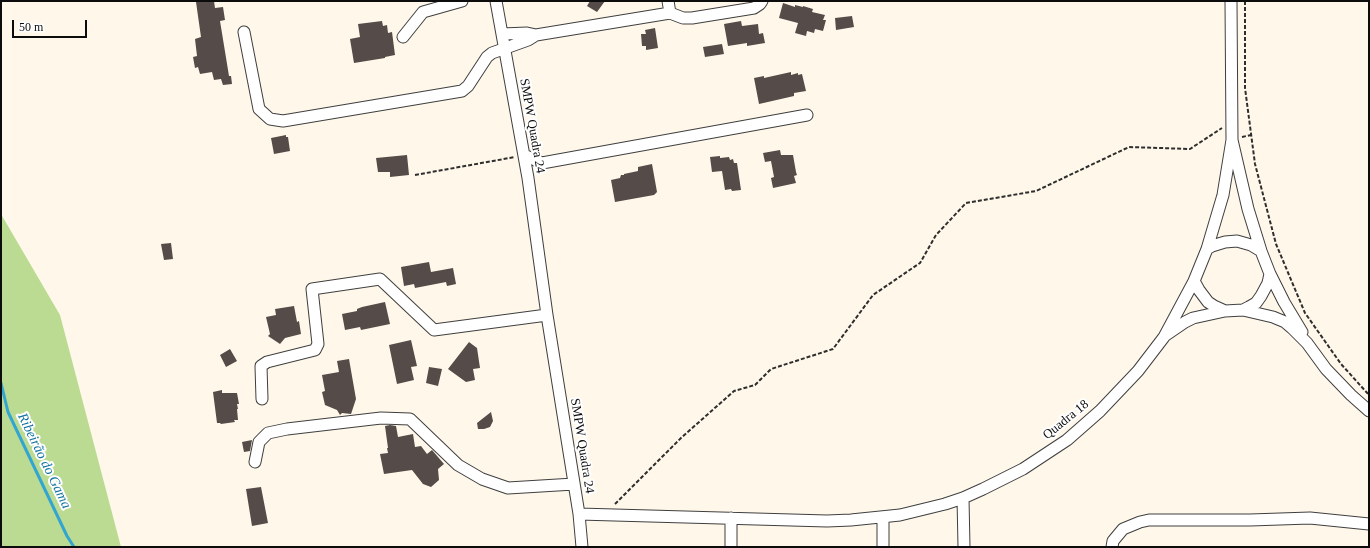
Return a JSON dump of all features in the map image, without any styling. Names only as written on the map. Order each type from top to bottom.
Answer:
[{"type":"street","points":[[403,37],[423,12],[462,1]]},
{"type":"street","name":"SMPW Quadra 24","points":[[496,1],[528,178],[547,315],[579,514],[582,547]]},
{"type":"street","points":[[668,1],[670,14]]},
{"type":"street","points":[[502,34],[527,33],[536,35],[670,14],[683,18],[692,18],[754,8],[762,1]]},
{"type":"street","points":[[1164,337],[1194,281],[1207,249],[1223,195],[1232,140],[1232,1]]},
{"type":"street","points":[[244,32],[259,110],[270,120],[283,121],[462,91],[468,86],[486,57],[492,53],[528,40],[536,35]]},
{"type":"street","points":[[524,155],[542,163],[807,115]]},
{"type":"street","points":[[1232,140],[1248,209],[1261,251],[1279,294],[1302,333],[1306,343]]},
{"type":"street","points":[[528,178],[542,163]]},
{"type":"street","points":[[1207,249],[1231,240],[1244,242],[1261,251]]},
{"type":"street","points":[[1243,310],[1256,302],[1262,296],[1270,274]]},
{"type":"street","points":[[262,399],[261,366],[266,362],[316,350],[318,344],[312,289],[380,279],[434,330],[547,315]]},
{"type":"street","points":[[1194,281],[1198,290],[1208,302],[1225,311]]},
{"type":"street","points":[[1164,337],[1193,318],[1225,311],[1243,310],[1280,320],[1292,328],[1306,343],[1326,370],[1369,411]]},
{"type":"street","name":"Quadra 18","points":[[963,498],[1023,469],[1067,440],[1122,389],[1164,337]]},
{"type":"street","points":[[255,462],[259,442],[268,433],[287,429],[381,418],[410,419],[458,465],[482,479],[508,488],[574,484]]},
{"type":"street","points":[[579,514],[827,521],[883,518],[922,510],[963,498],[964,547]]},
{"type":"street","points":[[731,518],[731,547]]},
{"type":"street","points":[[883,518],[883,547]]},
{"type":"street","points":[[1112,547],[1113,541],[1123,529],[1149,520],[1250,520],[1310,518],[1369,524]]},
{"type":"path","points":[[1245,1],[1245,88],[1255,164],[1276,244],[1305,314],[1341,364],[1369,396]]},
{"type":"path","points":[[604,515],[680,438],[734,391],[755,385],[771,369],[833,349],[873,295],[920,263],[936,235],[966,203],[1036,191],[1129,147],[1190,149],[1232,121]]},
{"type":"path","points":[[415,175],[524,155]]},
{"type":"green space","points":[[1,214],[60,315],[121,547],[1,547]]},
{"type":"building","points":[[214,1],[215,8],[223,7],[225,20],[220,21],[229,76],[231,76],[232,84],[223,85],[221,79],[214,80],[212,72],[200,74],[198,67],[195,68],[193,57],[197,56],[195,39],[201,37],[196,2]]},
{"type":"building","points":[[590,1],[605,1],[597,12],[587,6]]},
{"type":"building","points":[[783,3],[795,7],[795,5],[803,6],[813,9],[812,12],[825,15],[823,20],[826,20],[823,31],[815,29],[814,33],[807,31],[806,36],[795,33],[798,23],[779,18]]},
{"type":"building","points":[[852,16],[854,27],[836,30],[835,18]]},
{"type":"building","points":[[382,21],[383,26],[387,25],[388,33],[392,32],[395,55],[354,63],[350,39],[360,37],[358,24]]},
{"type":"building","points":[[741,21],[742,26],[758,24],[759,34],[763,33],[765,43],[747,46],[747,43],[728,46],[724,24]]},
{"type":"building","points":[[655,28],[658,48],[646,50],[646,46],[642,46],[641,34],[646,34],[645,30]]},
{"type":"building","points":[[722,44],[724,54],[705,57],[703,47]]},
{"type":"building","points":[[791,72],[791,75],[798,73],[798,75],[802,74],[806,91],[794,93],[794,96],[759,104],[754,78],[764,76],[764,78]]},
{"type":"building","points":[[286,135],[286,137],[288,137],[290,151],[274,154],[271,138]]},
{"type":"building","points":[[780,150],[781,155],[793,155],[797,175],[794,176],[796,183],[773,188],[771,178],[774,177],[771,161],[765,162],[763,153]]},
{"type":"building","points":[[407,155],[409,175],[390,177],[390,172],[378,172],[376,158]]},
{"type":"building","points":[[720,156],[720,158],[729,157],[730,160],[733,159],[734,163],[737,163],[741,190],[725,190],[722,171],[712,172],[710,157]]},
{"type":"building","points":[[652,164],[657,192],[654,195],[615,202],[611,180],[620,178],[621,175],[624,174],[638,171],[638,167]]},
{"type":"building","points":[[171,243],[173,259],[164,260],[161,244]]},
{"type":"building","points":[[429,262],[431,272],[453,268],[456,284],[447,286],[446,282],[415,288],[414,284],[404,286],[401,267]]},
{"type":"building","points":[[385,302],[390,324],[361,330],[360,327],[345,330],[342,314],[357,311],[357,309],[362,307]]},
{"type":"building","points":[[294,306],[297,322],[299,321],[301,334],[285,338],[280,344],[268,336],[270,334],[266,317],[276,315],[275,309]]},
{"type":"building","points":[[411,340],[417,366],[411,367],[414,380],[397,384],[389,345]]},
{"type":"building","points":[[469,342],[477,348],[480,368],[473,369],[475,380],[466,382],[448,369]]},
{"type":"building","points":[[230,349],[237,361],[226,367],[220,355]]},
{"type":"building","points":[[349,359],[356,399],[351,414],[342,413],[340,415],[337,410],[325,405],[322,392],[325,391],[322,375],[339,372],[337,361]]},
{"type":"building","points":[[429,367],[442,369],[438,386],[426,383]]},
{"type":"building","points":[[222,390],[222,393],[237,393],[239,404],[237,404],[238,420],[234,420],[235,422],[221,424],[217,423],[213,392]]},
{"type":"building","points":[[491,412],[493,421],[490,427],[478,429],[477,423]]},
{"type":"building","points":[[385,426],[396,426],[398,437],[413,434],[415,447],[421,446],[427,454],[432,450],[444,464],[438,469],[439,480],[431,487],[423,484],[412,470],[384,474],[380,454],[388,453]]},
{"type":"building","points":[[252,440],[250,451],[244,452],[242,442]]},
{"type":"building","points":[[261,487],[268,523],[252,526],[246,489]]},
{"type":"waterway","name":"Ribeirão do Gama","points":[[1,383],[8,412],[67,536],[74,547]]}]
